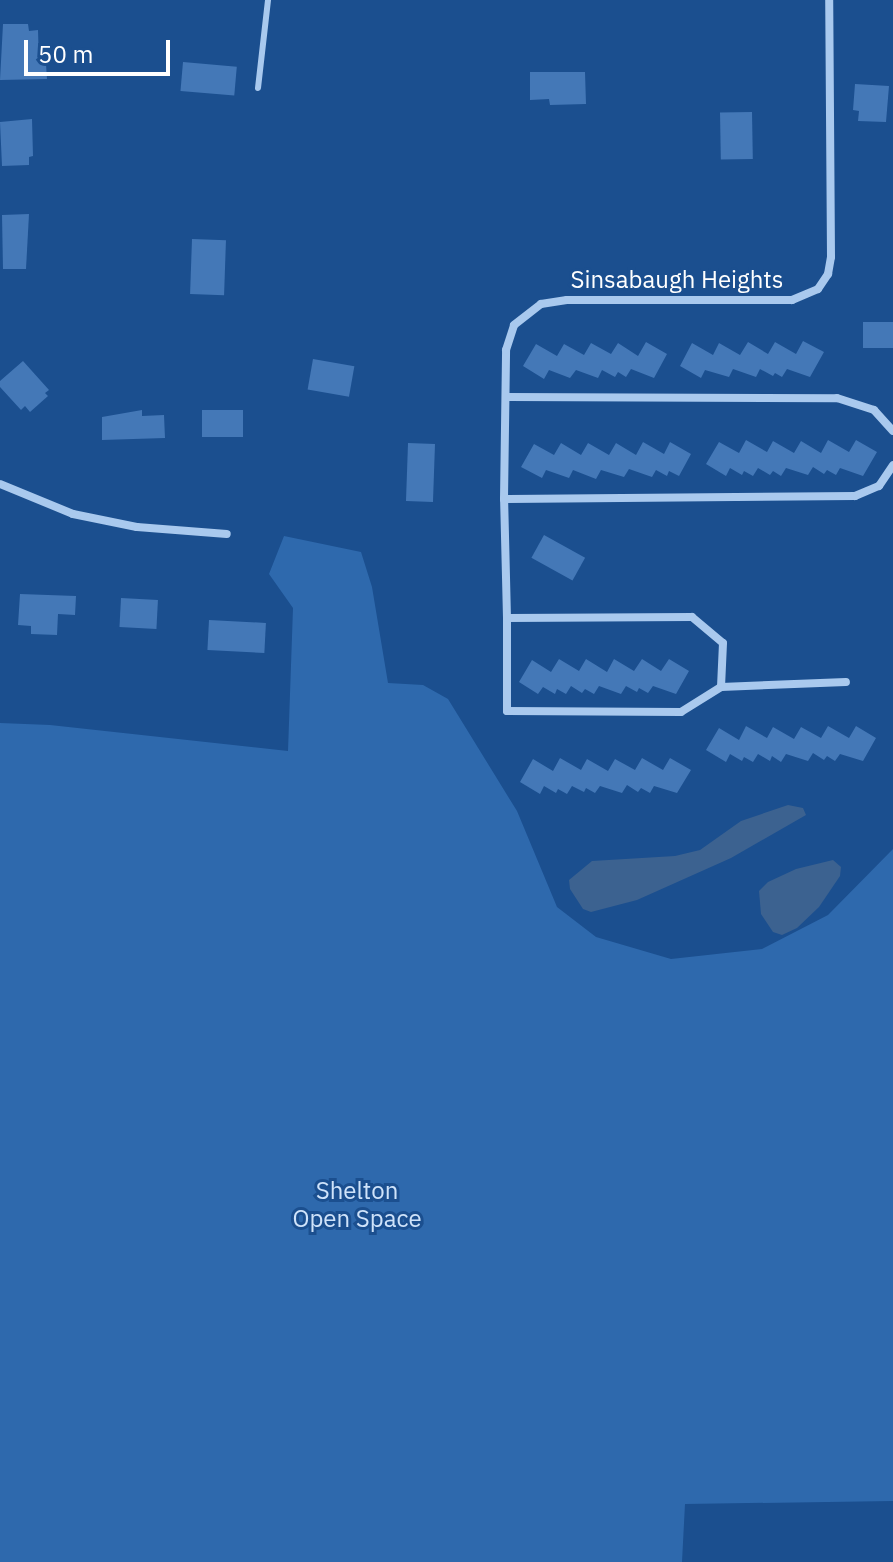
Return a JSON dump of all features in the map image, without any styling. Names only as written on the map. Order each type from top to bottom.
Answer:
[{"type":"street","name":"Sinsabaugh Heights","points":[[829,0],[831,257],[824,282],[811,293],[792,300],[567,300],[541,304],[521,316],[509,335],[504,499],[507,711],[681,712],[721,687],[846,682]]},
{"type":"street","points":[[506,397],[837,398],[874,410],[893,431]]},
{"type":"street","points":[[504,499],[855,496],[879,486],[893,465]]},
{"type":"street","points":[[0,484],[73,514],[137,527],[227,534]]},
{"type":"street","points":[[507,618],[692,617],[723,643],[721,687]]},
{"type":"lane","points":[[258,88],[268,0]]},
{"type":"green space","name":"Shelton Open Space","points":[[284,536],[361,552],[372,587],[388,683],[423,685],[448,699],[517,811],[557,907],[596,937],[671,959],[762,949],[828,915],[893,849],[893,1501],[685,1504],[682,1562],[0,1562],[0,723],[50,725],[288,751],[293,608],[269,574]]},
{"type":"shaded area","points":[[788,805],[803,808],[806,815],[731,858],[637,900],[591,912],[583,909],[570,889],[569,880],[592,861],[675,856],[700,850],[741,821]]},
{"type":"shaded area","points":[[833,860],[841,867],[840,876],[819,907],[797,928],[782,935],[773,932],[761,914],[759,891],[768,882],[796,869]]},
{"type":"building","points":[[3,24],[28,24],[29,31],[38,30],[39,64],[46,64],[47,79],[0,80]]},
{"type":"building","points":[[183,62],[237,67],[234,96],[180,91]]},
{"type":"building","points":[[530,72],[585,72],[586,104],[550,105],[549,99],[530,100]]},
{"type":"building","points":[[855,84],[889,86],[886,122],[858,121],[859,111],[853,110]]},
{"type":"building","points":[[752,112],[753,159],[721,160],[720,113]]},
{"type":"building","points":[[32,119],[33,156],[29,157],[29,165],[2,166],[0,122]]},
{"type":"building","points":[[29,214],[26,269],[3,269],[2,215]]},
{"type":"building","points":[[192,239],[226,240],[224,295],[190,294]]},
{"type":"building","points":[[863,322],[893,322],[893,348],[863,348]]},
{"type":"building","points":[[803,341],[824,352],[810,377],[787,369],[782,377],[775,373],[773,376],[760,369],[756,377],[733,369],[729,377],[705,370],[701,378],[680,366],[692,343],[713,355],[719,343],[740,355],[748,342],[768,354],[775,342],[796,354]]},
{"type":"building","points":[[646,342],[667,354],[654,378],[631,369],[626,377],[618,372],[615,377],[602,370],[598,378],[576,370],[570,378],[549,370],[544,379],[523,366],[536,344],[557,356],[564,344],[584,355],[591,343],[611,354],[618,343],[638,356]]},
{"type":"building","points":[[313,359],[354,366],[349,397],[308,390]]},
{"type":"building","points":[[23,361],[49,390],[45,393],[48,396],[30,412],[25,406],[21,410],[0,387],[0,381]]},
{"type":"building","points":[[142,410],[142,416],[164,415],[165,438],[102,440],[102,417]]},
{"type":"building","points":[[202,410],[243,410],[243,437],[202,437]]},
{"type":"building","points":[[746,440],[767,452],[773,441],[794,453],[801,441],[821,453],[828,440],[849,452],[856,440],[877,452],[863,476],[840,468],[836,475],[827,470],[824,474],[813,467],[808,475],[786,468],[781,476],[773,471],[770,475],[758,468],[753,476],[744,471],[742,475],[730,468],[726,476],[706,464],[719,442],[739,453]]},
{"type":"building","points":[[643,442],[664,454],[670,442],[691,454],[679,476],[669,471],[667,476],[656,470],[652,477],[629,469],[624,477],[601,470],[596,479],[573,470],[569,478],[546,470],[542,478],[521,467],[534,444],[554,455],[561,443],[581,455],[588,443],[609,455],[616,443],[636,455]]},
{"type":"building","points":[[408,443],[435,444],[433,502],[406,501]]},
{"type":"building","points":[[544,535],[585,558],[573,581],[531,558]]},
{"type":"building","points":[[20,594],[76,596],[75,615],[58,614],[57,635],[31,634],[31,626],[18,625]]},
{"type":"building","points":[[121,598],[158,600],[156,629],[119,627]]},
{"type":"building","points":[[209,620],[266,623],[264,653],[207,650]]},
{"type":"building","points":[[559,659],[579,671],[586,659],[607,672],[614,659],[634,671],[642,659],[661,671],[669,659],[689,671],[676,694],[653,686],[648,693],[626,686],[621,694],[599,686],[594,694],[585,689],[582,693],[571,686],[566,694],[557,689],[555,694],[543,687],[538,694],[519,682],[532,660],[551,672]]},
{"type":"building","points":[[746,726],[767,738],[773,727],[794,739],[801,727],[821,738],[828,726],[849,738],[856,726],[876,738],[863,761],[840,754],[835,761],[827,756],[824,760],[813,753],[808,761],[786,754],[781,762],[772,756],[770,761],[758,754],[753,762],[744,757],[742,761],[730,754],[726,762],[706,750],[719,728],[739,740]]},
{"type":"building","points":[[560,758],[581,770],[587,759],[608,771],[615,759],[635,770],[642,758],[663,770],[670,758],[691,770],[677,793],[654,786],[650,793],[641,788],[638,792],[627,785],[622,793],[600,786],[595,793],[586,788],[584,792],[572,786],[567,794],[558,789],[556,793],[544,786],[540,794],[520,782],[533,759],[553,771]]}]
